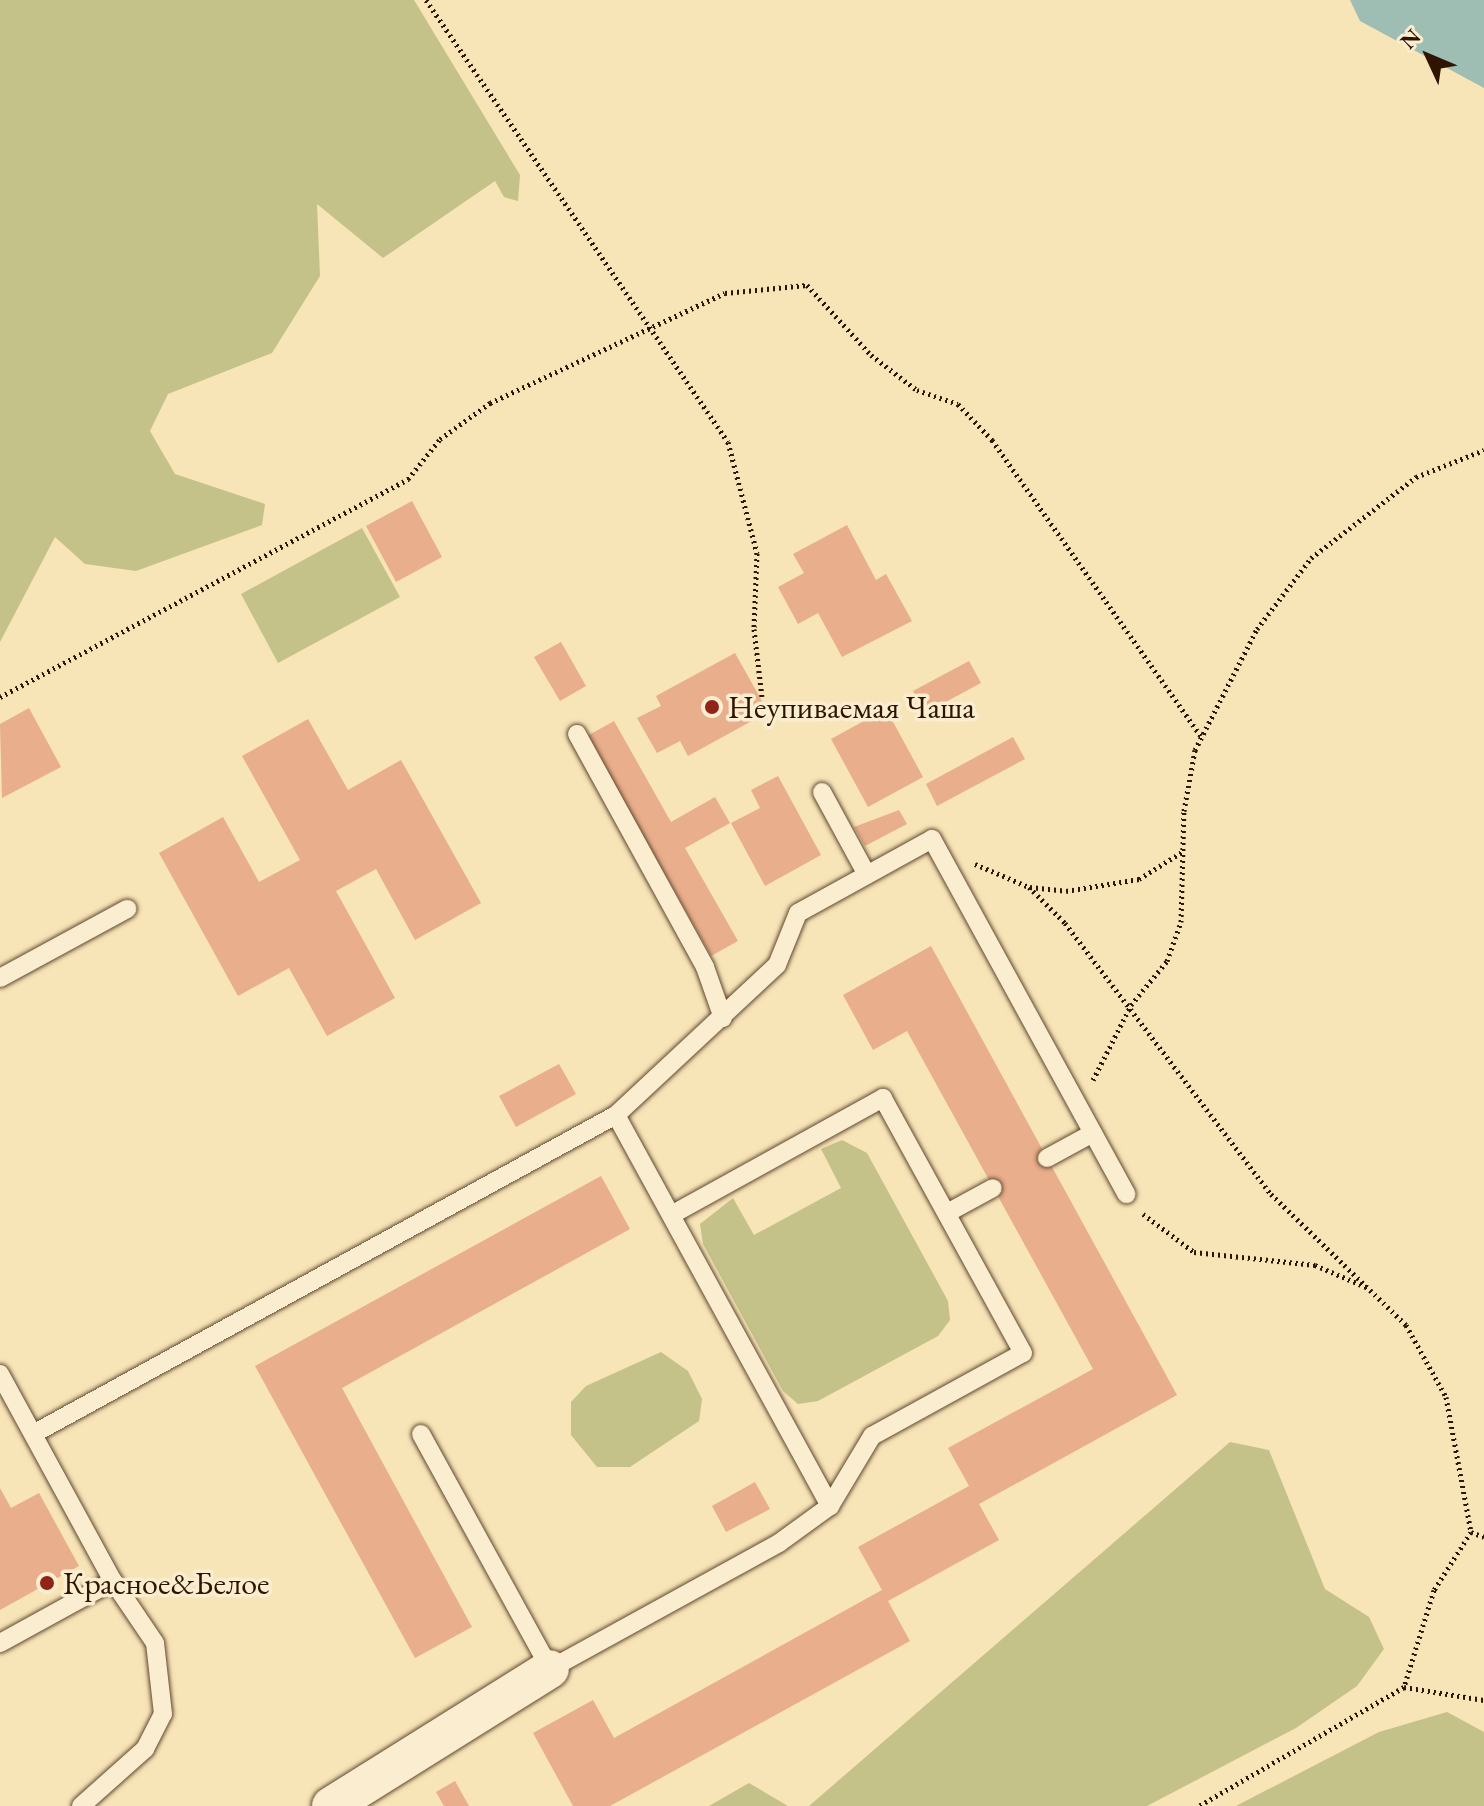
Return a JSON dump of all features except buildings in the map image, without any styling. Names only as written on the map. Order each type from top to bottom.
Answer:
[{"type":"street","points":[[331,1806],[550,1669]]},
{"type":"lane","points":[[577,734],[705,967],[723,1018]]},
{"type":"lane","points":[[822,792],[867,875]]},
{"type":"lane","points":[[33,1434],[616,1115],[777,965],[798,913],[932,839],[1126,1194]]},
{"type":"lane","points":[[0,978],[127,909]]},
{"type":"lane","points":[[421,1434],[550,1669],[779,1543],[830,1506],[872,1436],[1023,1353],[883,1098],[671,1215]]},
{"type":"lane","points":[[616,1115],[830,1506]]},
{"type":"lane","points":[[1047,1158],[1093,1133]]},
{"type":"lane","points":[[947,1213],[993,1188]]},
{"type":"lane","points":[[0,1374],[113,1581],[155,1643],[163,1714],[145,1749],[81,1806]]},
{"type":"lane","points":[[0,1643],[113,1581]]},
{"type":"path","points":[[426,0],[645,327],[728,442],[757,553],[754,629],[762,697]]},
{"type":"path","points":[[0,697],[408,479],[440,439],[490,403],[645,327],[725,293],[771,284],[807,285],[835,309],[871,355],[917,390],[958,404],[992,440],[1201,736]]},
{"type":"path","points":[[1077,1105],[1131,1005],[1167,961],[1181,922],[1183,851],[1201,736],[1257,629],[1311,558],[1416,477],[1484,450]]},
{"type":"path","points":[[942,858],[986,867],[1029,887],[1066,891],[1139,879],[1183,851]]},
{"type":"path","points":[[1029,887],[1131,1005],[1271,1194],[1371,1289],[1422,1348],[1446,1397],[1471,1532],[1434,1590],[1404,1687]]},
{"type":"path","points":[[1126,1194],[1154,1228],[1194,1252],[1315,1265],[1371,1289]]},
{"type":"path","points":[[1471,1532],[1484,1537]]},
{"type":"path","points":[[1199,1806],[1404,1687],[1484,1700]]},
{"type":"shaded area","points":[[0,0],[414,0],[520,175],[518,201],[504,197],[495,181],[383,258],[317,204],[320,276],[272,353],[168,394],[150,431],[175,474],[265,504],[262,525],[136,571],[85,564],[55,537],[0,642]]},
{"type":"shaded area","points":[[362,528],[400,597],[278,663],[241,594]]},
{"type":"shaded area","points":[[842,1140],[867,1153],[948,1301],[950,1320],[938,1336],[818,1401],[798,1404],[783,1391],[703,1244],[700,1224],[733,1198],[754,1235],[841,1188],[821,1149]]},
{"type":"shaded area","points":[[661,1352],[688,1371],[702,1399],[699,1421],[630,1467],[597,1467],[571,1435],[571,1402],[586,1386]]},
{"type":"shaded area","points":[[1230,1442],[1269,1450],[1325,1589],[1369,1617],[1384,1649],[1357,1686],[1296,1728],[1147,1806],[809,1806]]},
{"type":"shaded area","points":[[1447,1712],[1484,1732],[1484,1806],[1236,1806],[1379,1732]]},
{"type":"shaded area","points":[[749,1783],[788,1806],[709,1806]]},
{"type":"water","points":[[1350,0],[1484,0],[1484,88],[1360,21]]},
{"type":"place","name":"Неупиваемая Чаша","points":[[712,707]]},
{"type":"place","name":"Красное&Белое","points":[[47,1583]]}]
